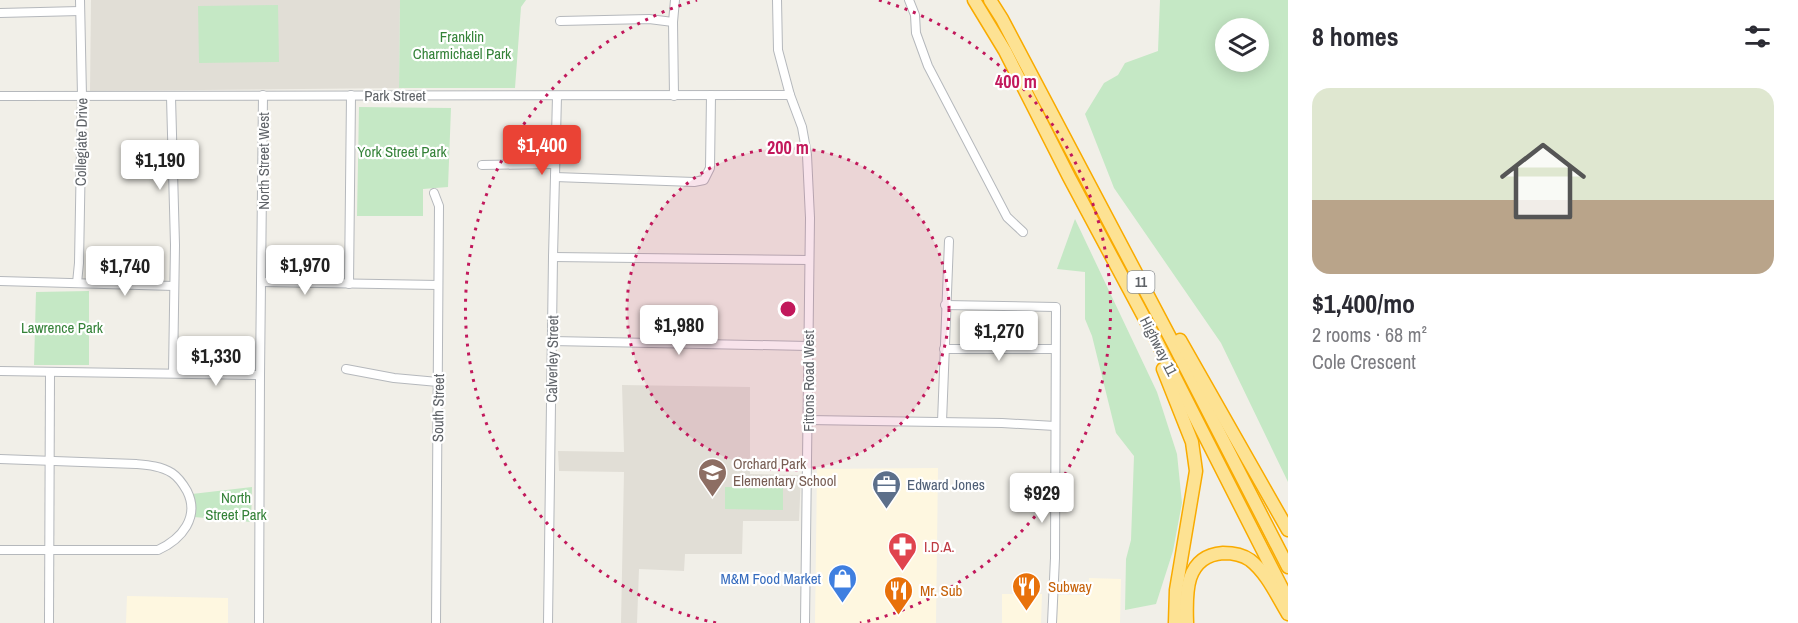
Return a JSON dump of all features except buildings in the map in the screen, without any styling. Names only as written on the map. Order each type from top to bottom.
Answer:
[{"type":"highway","name":"Highway 11","points":[[974,0],[1005,51],[1154,336],[1288,600]]},
{"type":"highway","name":"Highway 11","points":[[990,0],[1151,302],[1288,567]]},
{"type":"highway","points":[[1151,302],[1171,324],[1288,530]]},
{"type":"highway","points":[[1154,336],[1156,351],[1195,454],[1196,471],[1176,590],[1175,623]]},
{"type":"highway","points":[[1187,623],[1187,588],[1190,577],[1202,560],[1216,554],[1237,555],[1256,565],[1288,614]]},
{"type":"street","name":"Collegiate Drive","points":[[77,283],[82,96],[80,0]]},
{"type":"street","points":[[674,96],[675,0]]},
{"type":"street","name":"Fittons Road West","points":[[777,0],[777,38],[790,95],[802,127],[807,155],[809,260],[805,623]]},
{"type":"street","points":[[909,0],[915,15],[916,33],[928,66],[1007,217],[1023,232]]},
{"type":"street","points":[[0,13],[80,11]]},
{"type":"street","points":[[560,21],[649,19],[673,22]]},
{"type":"street","name":"North Street West","points":[[259,623],[263,95]]},
{"type":"street","points":[[349,284],[351,95]]},
{"type":"street","points":[[555,177],[694,182],[704,180],[710,168],[711,95]]},
{"type":"street","name":"Park Street","points":[[0,96],[790,95]]},
{"type":"street","name":"Calverley Street","points":[[548,623],[557,96]]},
{"type":"street","points":[[171,97],[175,245],[173,373]]},
{"type":"street","points":[[482,165],[555,164]]},
{"type":"street","name":"South Street","points":[[434,193],[439,206],[436,623]]},
{"type":"street","points":[[942,422],[949,241]]},
{"type":"street","points":[[553,257],[809,260]]},
{"type":"street","points":[[0,281],[174,286]]},
{"type":"street","points":[[262,282],[438,285]]},
{"type":"street","points":[[945,305],[1056,307],[1055,558],[1052,623]]},
{"type":"street","points":[[552,341],[808,346]]},
{"type":"street","points":[[944,349],[1055,349]]},
{"type":"street","points":[[346,369],[394,378],[438,382]]},
{"type":"street","points":[[0,371],[260,375]]},
{"type":"street","points":[[50,373],[50,623]]},
{"type":"street","points":[[808,420],[1055,426]]},
{"type":"street","points":[[0,459],[136,464],[163,469],[176,476],[184,485],[191,501],[188,525],[179,537],[158,550],[0,550]]},
{"type":"shaded area","points":[[91,0],[400,0],[399,88],[90,91]]},
{"type":"shaded area","name":"Orchard Park Elementary School","points":[[622,385],[750,387],[750,474],[801,475],[799,521],[743,521],[742,554],[685,554],[684,571],[639,569],[637,623],[621,623],[624,472],[559,471],[558,451],[624,452]]},
{"type":"shaded area","points":[[938,468],[936,623],[815,623],[817,469]]},
{"type":"shaded area","points":[[1089,578],[1121,579],[1120,623],[1057,623],[1058,595],[1088,595]]},
{"type":"shaded area","points":[[1002,594],[1042,594],[1041,623],[1002,623]]},
{"type":"shaded area","points":[[127,596],[228,598],[228,623],[126,623]]},
{"type":"green space","name":"Franklin Charmichael Park","points":[[400,0],[526,0],[521,7],[515,88],[399,88]]},
{"type":"green space","points":[[1160,0],[1288,0],[1288,482],[1221,343],[1114,188],[1085,114],[1104,83],[1118,75],[1125,63],[1158,51]]},
{"type":"green space","points":[[278,5],[279,62],[199,63],[198,6]]},
{"type":"green space","name":"York Street Park","points":[[359,107],[451,108],[448,187],[423,189],[423,216],[357,216]]},
{"type":"green space","points":[[1075,219],[1157,392],[1177,454],[1182,503],[1173,551],[1156,604],[1125,610],[1126,559],[1131,540],[1134,456],[1116,433],[1092,336],[1085,319],[1085,272],[1057,269]]},
{"type":"green space","name":"Lawrence Park","points":[[89,291],[89,365],[34,365],[36,292]]},
{"type":"green space","name":"North Street Park","points":[[252,487],[251,522],[194,517],[192,494]]},
{"type":"green space","points":[[725,487],[783,487],[783,510],[725,509]]},
{"type":"place","name":"Orchard Park Elementary School","points":[[712,498]]},
{"type":"place","name":"Edward Jones","points":[[886,510]]},
{"type":"place","name":"I.D.A.","points":[[903,572]]},
{"type":"place","name":"M&M Food Market","points":[[842,604]]},
{"type":"place","name":"Subway","points":[[1027,612]]},
{"type":"place","name":"Mr. Sub","points":[[899,616]]}]
